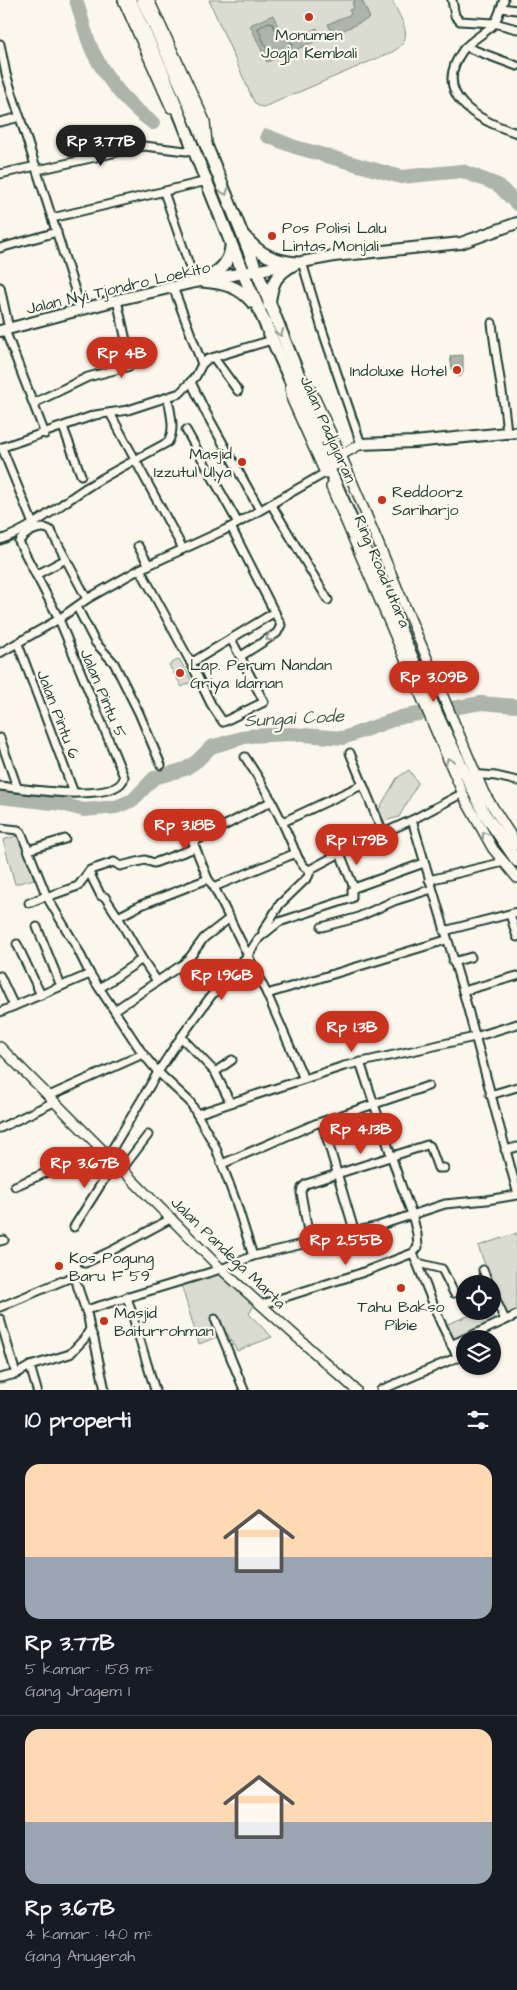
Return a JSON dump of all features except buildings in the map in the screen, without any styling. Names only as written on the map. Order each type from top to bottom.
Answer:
[{"type":"highway","name":"Jalan Padjajaran","points":[[130,0],[162,70],[243,273],[264,308],[425,686],[474,774],[494,821],[517,852]]},
{"type":"highway","name":"Jalan Padjajaran","points":[[142,0],[160,37],[256,271],[272,340],[292,375]]},
{"type":"highway","points":[[193,150],[206,147]]},
{"type":"highway","points":[[240,231],[262,254],[281,262],[299,262]]},
{"type":"highway","points":[[199,281],[223,267],[229,259],[231,243]]},
{"type":"highway","points":[[199,281],[222,282],[233,287],[264,308],[274,281],[283,270],[299,262]]},
{"type":"highway","name":"Jalan Padjajaran","points":[[442,718],[484,813],[517,861]]},
{"type":"main road","name":"Jalan Nyi Tjondro Loekito","points":[[5,330],[81,309],[199,281],[360,252],[461,243],[517,223]]},
{"type":"main road","points":[[361,444],[512,432]]},
{"type":"street","points":[[0,174],[144,146],[186,151],[193,150],[180,129],[143,41],[123,0]]},
{"type":"street","points":[[149,0],[205,121],[208,139],[206,147]]},
{"type":"street","points":[[452,0],[455,16],[460,21],[494,23],[517,29]]},
{"type":"street","points":[[504,0],[494,23],[462,52],[452,76],[457,97],[478,116],[517,133]]},
{"type":"street","points":[[500,8],[517,10]]},
{"type":"street","points":[[0,44],[3,74],[20,116],[81,309]]},
{"type":"street","points":[[466,47],[517,66]]},
{"type":"street","points":[[0,122],[20,116]]},
{"type":"street","points":[[52,218],[207,181]]},
{"type":"street","points":[[164,192],[199,281]]},
{"type":"street","points":[[0,248],[57,232]]},
{"type":"street","points":[[299,262],[361,444],[342,455]]},
{"type":"street","points":[[0,287],[5,330],[45,434]]},
{"type":"street","points":[[173,287],[202,364]]},
{"type":"street","points":[[34,404],[88,377],[130,366],[131,362],[117,300]]},
{"type":"street","points":[[492,322],[496,358],[512,432]]},
{"type":"street","points":[[33,524],[1,448],[95,416],[128,410],[168,398],[180,393],[208,359],[272,340]]},
{"type":"street","points":[[214,358],[238,391]]},
{"type":"street","name":"Ring Road Utara","points":[[292,375],[311,390],[342,455],[425,686]]},
{"type":"street","name":"Ring Road Utara","points":[[292,375],[292,400],[425,686]]},
{"type":"street","points":[[191,382],[260,510]]},
{"type":"street","points":[[0,540],[14,535],[33,524],[87,488],[169,441],[172,425],[168,398]]},
{"type":"street","points":[[110,413],[183,549]]},
{"type":"street","points":[[63,427],[81,475]]},
{"type":"street","points":[[186,430],[238,523]]},
{"type":"street","points":[[0,654],[59,619],[87,599],[141,572],[149,565],[232,529],[238,523],[325,473]]},
{"type":"street","points":[[271,504],[328,600]]},
{"type":"street","name":"Jalan Pintu 5","points":[[66,559],[47,528],[42,527],[21,537],[19,542],[55,610],[124,777],[118,788],[91,794],[74,793]]},
{"type":"street","points":[[232,529],[275,612],[281,628],[240,656]]},
{"type":"street","points":[[138,546],[149,565]]},
{"type":"street","points":[[36,575],[66,559],[87,599]]},
{"type":"street","points":[[141,572],[191,663],[211,704],[221,720],[225,722],[264,702],[231,639]]},
{"type":"street","points":[[77,607],[95,642],[114,663],[139,713],[161,765]]},
{"type":"street","points":[[191,663],[275,612]]},
{"type":"street","name":"Jalan Pintu 6","points":[[18,644],[74,793]]},
{"type":"street","points":[[442,718],[463,793],[483,832],[517,878]]},
{"type":"street","points":[[0,738],[17,787]]},
{"type":"street","points":[[350,753],[383,833]]},
{"type":"street","points":[[245,757],[260,778],[283,822],[296,853],[310,873]]},
{"type":"street","points":[[474,774],[517,782]]},
{"type":"street","points":[[474,774],[517,844]]},
{"type":"street","points":[[283,822],[362,785]]},
{"type":"street","points":[[0,786],[74,793]]},
{"type":"street","points":[[74,1228],[158,1072],[211,996],[248,955],[280,904],[310,873],[340,853],[412,820],[463,793]]},
{"type":"street","points":[[29,903],[78,886],[89,872],[114,862],[119,866],[145,860],[154,863],[180,855],[194,845],[272,801]]},
{"type":"street","points":[[182,814],[208,879],[230,918],[267,994],[304,1079]]},
{"type":"street","points":[[412,820],[414,833],[463,992],[517,1191]]},
{"type":"street","points":[[0,828],[21,832],[47,896],[90,974],[142,1054],[190,1102],[215,1146],[253,1256]]},
{"type":"street","points":[[28,850],[65,839]]},
{"type":"street","points":[[214,887],[296,853]]},
{"type":"street","points":[[259,938],[279,922],[352,898],[352,890],[354,888],[340,853]]},
{"type":"street","points":[[354,888],[424,862]]},
{"type":"street","points":[[429,880],[504,862]]},
{"type":"street","points":[[89,872],[101,896],[105,897],[157,981]]},
{"type":"street","points":[[118,917],[141,905],[208,879]]},
{"type":"street","points":[[322,927],[356,918],[394,901],[432,888]]},
{"type":"street","points":[[444,932],[514,913],[517,937]]},
{"type":"street","points":[[115,1010],[187,960],[204,938],[230,918]]},
{"type":"street","points":[[37,928],[61,986]]},
{"type":"street","points":[[267,994],[446,940]]},
{"type":"street","points":[[17,944],[42,995]]},
{"type":"street","points":[[453,962],[471,957]]},
{"type":"street","points":[[100,988],[142,959]]},
{"type":"street","points":[[0,1012],[90,974]]},
{"type":"street","points":[[0,976],[14,1006]]},
{"type":"street","points":[[463,992],[517,976]]},
{"type":"street","points":[[197,1114],[360,1062],[475,1036],[517,1024]]},
{"type":"street","points":[[181,1037],[215,1072],[230,1102]]},
{"type":"street","name":"Jalan Pandega Marta","points":[[0,1047],[221,1269],[356,1390]]},
{"type":"street","points":[[0,1128],[52,1099],[142,1054]]},
{"type":"street","points":[[215,1072],[232,1060]]},
{"type":"street","points":[[262,1304],[361,1273],[413,1253],[418,1247],[412,1214],[373,1105],[360,1062]]},
{"type":"street","points":[[222,1164],[322,1122],[428,1086]]},
{"type":"street","points":[[490,1095],[517,1087]]},
{"type":"street","points":[[322,1122],[339,1174],[354,1230]]},
{"type":"street","points":[[122,1169],[148,1135]]},
{"type":"street","points":[[310,1242],[301,1193],[302,1188],[306,1184],[427,1145],[430,1146],[438,1168],[444,1168]]},
{"type":"street","points":[[505,1150],[517,1146]]},
{"type":"street","points":[[15,1186],[101,1149]]},
{"type":"street","points":[[86,1310],[221,1269],[253,1256],[354,1230],[378,1226],[445,1204],[517,1195]]},
{"type":"street","points":[[85,1263],[172,1218]]},
{"type":"street","points":[[413,1253],[451,1345],[456,1350]]},
{"type":"street","points":[[418,1263],[442,1269],[454,1293]]},
{"type":"street","points":[[484,1270],[486,1275]]},
{"type":"street","points":[[0,1307],[74,1276],[94,1339],[105,1390]]},
{"type":"street","points":[[127,1296],[155,1390]]},
{"type":"street","points":[[501,1311],[505,1320]]},
{"type":"street","points":[[451,1345],[517,1315]]},
{"type":"street","points":[[0,1319],[16,1374]]},
{"type":"street","points":[[215,1319],[244,1390]]},
{"type":"street","points":[[0,1378],[16,1374],[30,1366],[70,1354],[85,1338],[90,1329]]},
{"type":"street","points":[[381,1390],[456,1358]]},
{"type":"street","points":[[30,1366],[36,1390]]},
{"type":"shaded area","points":[[209,0],[392,0],[403,22],[405,29],[404,41],[400,47],[392,52],[264,107],[258,106],[254,102]]},
{"type":"shaded area","name":"Lap. Perum Nandan Griya Idaman","points":[[179,659],[192,681],[182,687],[169,665]]},
{"type":"shaded area","points":[[409,770],[418,783],[399,817],[384,821],[379,809],[397,778]]},
{"type":"shaded area","points":[[19,835],[34,879],[15,884],[3,840]]},
{"type":"shaded area","points":[[517,1233],[517,1311],[501,1316],[501,1275],[489,1275],[478,1246]]},
{"type":"shaded area","points":[[217,1272],[254,1305],[249,1314],[272,1337],[237,1351],[227,1333],[199,1344],[181,1284]]},
{"type":"shaded area","points":[[458,1320],[495,1320],[498,1326],[489,1330],[456,1330],[456,1344],[454,1345],[442,1326]]},
{"type":"water","points":[[362,0],[370,18],[333,35],[328,24],[351,14],[349,10],[354,8],[352,3]]},
{"type":"water","points":[[273,15],[281,33],[286,31],[288,35],[292,33],[295,38],[317,28],[321,39],[267,62],[250,25]]},
{"type":"water","points":[[463,355],[463,373],[460,377],[452,369],[450,356]]},
{"type":"waterway","points":[[76,0],[90,46],[105,72],[127,100],[153,123]]},
{"type":"waterway","points":[[267,136],[295,147],[401,177],[462,171],[498,185],[517,204]]},
{"type":"waterway","name":"Sungai Code","points":[[0,797],[62,804],[84,810],[116,807],[133,800],[154,778],[185,769],[197,761],[211,747],[248,736],[291,734],[343,738],[401,717],[481,703],[517,706]]},
{"type":"place","name":"Monumen Jogja Kembali","points":[[309,17]]},
{"type":"place","name":"Pos Polisi Lalu Lintas Monjali","points":[[272,236]]},
{"type":"place","name":"Indoluxe Hotel","points":[[457,370]]},
{"type":"place","name":"Masjid Izzutul Ulya","points":[[242,462]]},
{"type":"place","name":"Reddoorz Sariharjo","points":[[382,500]]},
{"type":"place","name":"Lap. Perum Nandan Griya Idaman","points":[[180,673]]},
{"type":"place","name":"Kos Pogung Baru F 59","points":[[59,1266]]},
{"type":"place","name":"Tahu Bakso Pibie","points":[[401,1288]]},
{"type":"place","name":"Masjid Baiturrohman","points":[[104,1321]]}]
